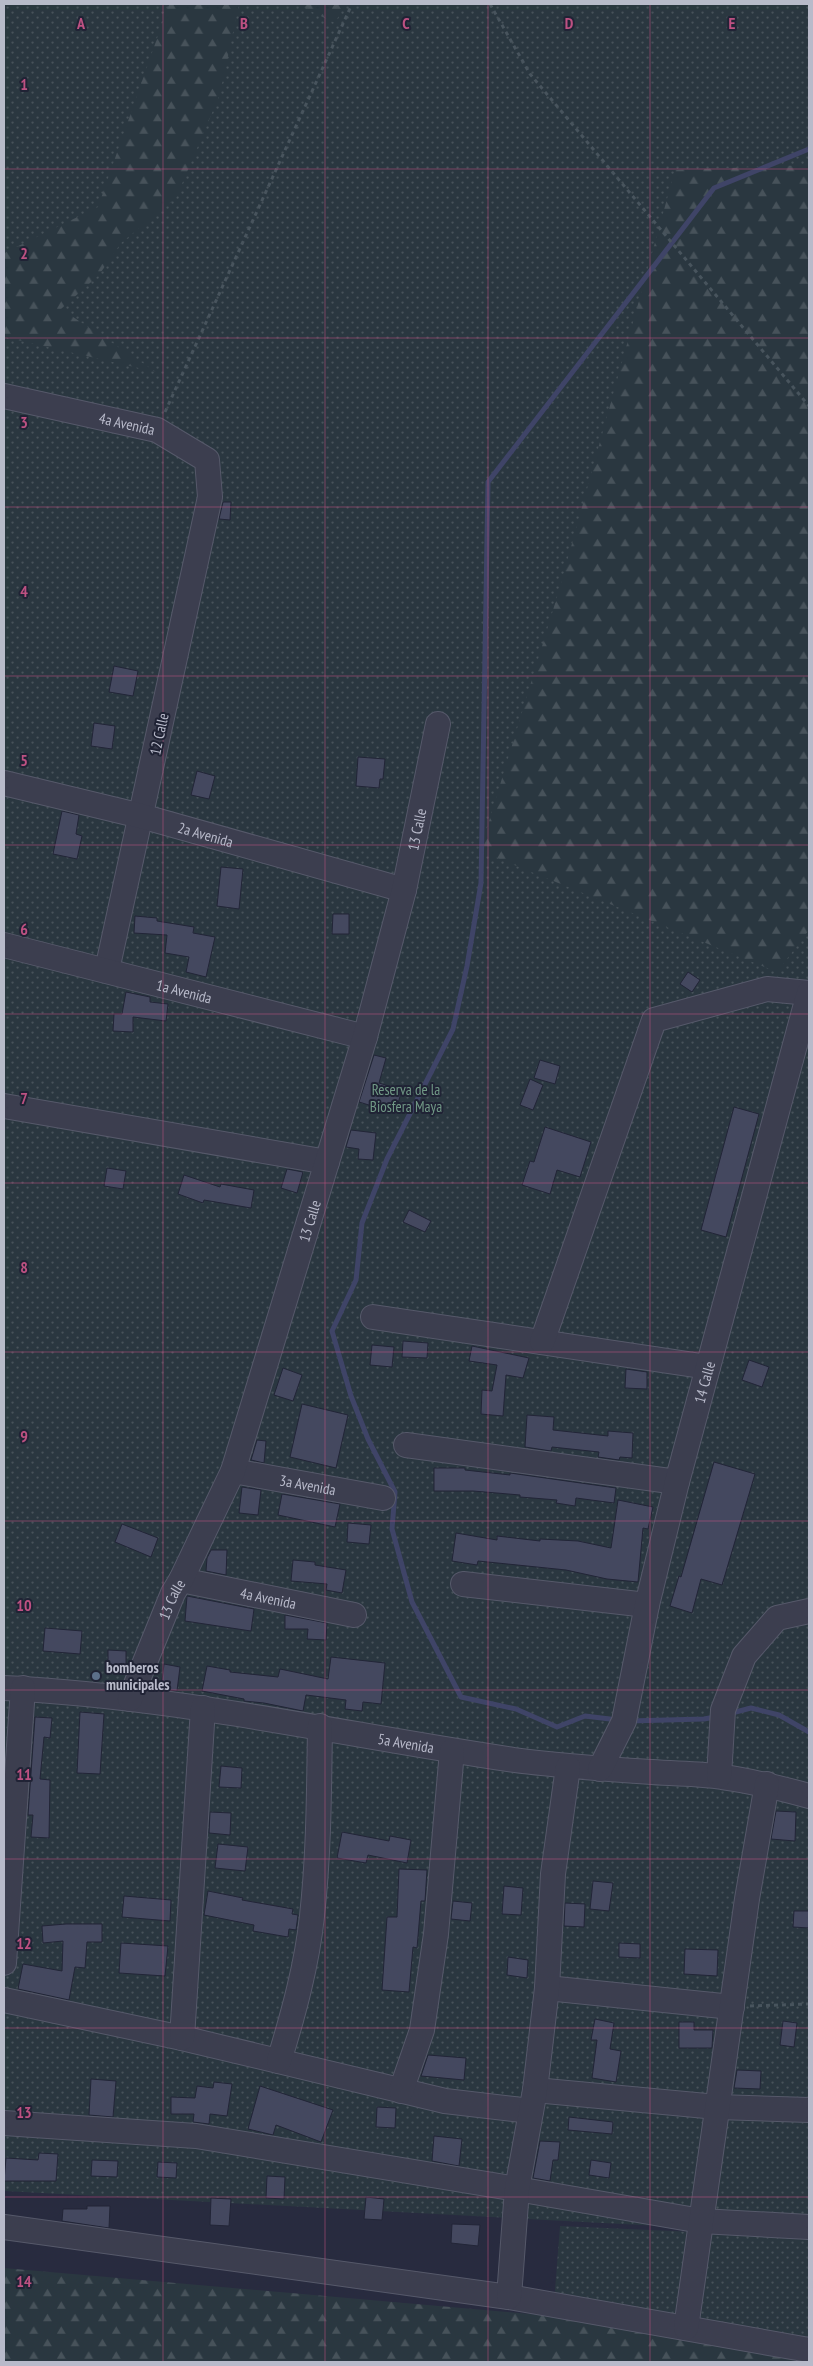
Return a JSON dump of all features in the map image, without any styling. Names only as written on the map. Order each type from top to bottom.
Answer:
[{"type":"street","name":"4a Avenida","points":[[5,401],[157,430],[207,460],[210,497]]},
{"type":"street","name":"12 Calle","points":[[107,970],[210,497]]},
{"type":"street","name":"13 Calle","points":[[130,1699],[173,1593],[233,1471],[365,1037],[404,890],[438,724]]},
{"type":"street","name":"2a Avenida","points":[[4,782],[141,816],[404,890]]},
{"type":"street","name":"1a Avenida","points":[[4,945],[365,1037]]},
{"type":"street","points":[[542,1342],[654,1020],[767,989],[809,993]]},
{"type":"street","name":"14 Calle","points":[[600,1769],[624,1721],[647,1604],[677,1482],[809,993]]},
{"type":"street","points":[[4,1106],[327,1162]]},
{"type":"street","points":[[373,1317],[708,1367]]},
{"type":"street","points":[[406,1445],[677,1482]]},
{"type":"street","name":"3a Avenida","points":[[233,1471],[383,1498]]},
{"type":"street","name":"4a Avenida","points":[[181,1580],[354,1615]]},
{"type":"street","points":[[462,1584],[647,1604]]},
{"type":"street","points":[[719,1776],[723,1710],[744,1656],[777,1618],[809,1612]]},
{"type":"street","points":[[4,1963],[13,1688]]},
{"type":"street","name":"5a Avenida","points":[[13,1688],[202,1708],[320,1726],[452,1751],[568,1767],[719,1776],[767,1784],[809,1796]]},
{"type":"street","points":[[182,2038],[202,1708]]},
{"type":"street","points":[[279,2061],[292,2018],[312,1918],[319,1824],[320,1726]]},
{"type":"street","points":[[401,2091],[422,2030],[436,1934],[452,1751]]},
{"type":"street","points":[[509,2297],[517,2189],[533,2100],[547,1988],[554,1874],[568,1767]]},
{"type":"street","points":[[686,2328],[717,2107],[767,1784]]},
{"type":"street","points":[[547,1988],[732,2007]]},
{"type":"street","points":[[4,2000],[182,2038],[444,2101],[533,2100],[809,2110]]},
{"type":"street","points":[[4,2123],[196,2136],[517,2189],[701,2222],[809,2227]]},
{"type":"street","points":[[4,2227],[509,2297],[809,2350]]},
{"type":"path","points":[[157,430],[352,4]]},
{"type":"path","points":[[490,4],[530,74],[809,406]]},
{"type":"path","points":[[732,2007],[809,2004]]},
{"type":"green space","name":"Reserva de la Biosfera Maya","points":[[4,4],[809,4],[809,2234],[4,2191]]},
{"type":"green space","points":[[169,4],[239,4],[220,94],[176,198],[121,243],[99,275],[61,309],[156,372],[4,337],[4,253],[98,207]]},
{"type":"green space","points":[[296,4],[345,4],[335,23]]},
{"type":"green space","points":[[809,165],[809,930],[777,972],[480,851],[560,587],[675,170]]},
{"type":"green space","points":[[560,2226],[809,2237],[809,2357],[553,2316]]},
{"type":"green space","points":[[4,2268],[553,2316],[809,2357],[809,2362],[4,2362]]},
{"type":"building","points":[[223,502],[231,502],[230,520],[219,519]]},
{"type":"building","points":[[114,666],[138,671],[133,696],[109,692]]},
{"type":"building","points":[[94,723],[115,726],[112,749],[91,746]]},
{"type":"building","points":[[358,757],[385,759],[383,779],[380,779],[379,788],[356,786]]},
{"type":"building","points":[[197,771],[215,776],[209,799],[191,795]]},
{"type":"building","points":[[62,811],[79,815],[76,834],[82,836],[77,859],[53,854]]},
{"type":"building","points":[[221,867],[243,869],[239,909],[217,906]]},
{"type":"building","points":[[333,914],[349,914],[349,934],[332,934]]},
{"type":"building","points":[[135,916],[157,918],[157,921],[194,927],[193,933],[215,937],[206,977],[186,972],[189,957],[165,953],[167,935],[134,933]]},
{"type":"building","points":[[688,972],[700,980],[692,992],[680,984]]},
{"type":"building","points":[[126,992],[150,997],[150,1002],[168,1004],[166,1021],[133,1017],[133,1032],[113,1031],[114,1014],[122,1014]]},
{"type":"building","points":[[374,1055],[386,1058],[379,1083],[402,1090],[395,1113],[359,1102]]},
{"type":"building","points":[[540,1060],[560,1066],[555,1084],[534,1078]]},
{"type":"building","points":[[530,1079],[543,1085],[533,1110],[520,1105]]},
{"type":"building","points":[[734,1107],[759,1114],[726,1237],[701,1230]]},
{"type":"building","points":[[545,1127],[591,1142],[580,1177],[557,1170],[550,1194],[522,1185],[530,1161],[534,1162]]},
{"type":"building","points":[[351,1130],[376,1133],[373,1160],[358,1159],[359,1149],[346,1147]]},
{"type":"building","points":[[107,1168],[126,1171],[123,1189],[104,1186]]},
{"type":"building","points":[[287,1169],[303,1172],[297,1193],[281,1188]]},
{"type":"building","points":[[184,1175],[220,1187],[221,1184],[254,1190],[251,1208],[204,1200],[203,1203],[178,1194]]},
{"type":"building","points":[[409,1210],[431,1221],[425,1232],[403,1222]]},
{"type":"building","points":[[403,1341],[428,1343],[427,1358],[402,1357]]},
{"type":"building","points":[[372,1345],[394,1347],[392,1367],[370,1365]]},
{"type":"building","points":[[472,1346],[529,1358],[523,1378],[506,1375],[503,1416],[481,1414],[482,1390],[492,1391],[497,1365],[469,1361]]},
{"type":"building","points":[[749,1360],[769,1367],[762,1387],[742,1380]]},
{"type":"building","points":[[283,1368],[302,1375],[293,1401],[274,1395]]},
{"type":"building","points":[[626,1369],[647,1372],[647,1389],[625,1388]]},
{"type":"building","points":[[302,1404],[348,1415],[336,1468],[290,1457]]},
{"type":"building","points":[[527,1415],[554,1417],[553,1430],[608,1436],[608,1431],[633,1433],[632,1458],[620,1457],[619,1460],[598,1457],[599,1452],[552,1447],[551,1451],[525,1447]]},
{"type":"building","points":[[257,1440],[266,1441],[264,1463],[251,1460]]},
{"type":"building","points":[[714,1462],[755,1474],[722,1585],[701,1579],[692,1613],[670,1606],[679,1576],[681,1577]]},
{"type":"building","points":[[434,1468],[465,1468],[465,1470],[510,1475],[510,1473],[616,1488],[614,1503],[576,1498],[575,1506],[556,1503],[557,1500],[520,1497],[520,1495],[473,1491],[434,1491]]},
{"type":"building","points":[[242,1487],[261,1490],[258,1515],[239,1513]]},
{"type":"building","points":[[282,1494],[340,1504],[335,1527],[278,1515]]},
{"type":"building","points":[[618,1500],[653,1507],[648,1529],[643,1528],[638,1582],[607,1579],[566,1570],[478,1561],[477,1565],[452,1561],[456,1533],[497,1540],[497,1536],[540,1541],[540,1539],[578,1541],[611,1548]]},
{"type":"building","points":[[348,1523],[371,1525],[369,1544],[347,1542]]},
{"type":"building","points":[[122,1524],[158,1538],[151,1557],[115,1542]]},
{"type":"building","points":[[211,1550],[227,1550],[226,1575],[206,1571],[207,1558]]},
{"type":"building","points":[[293,1560],[315,1562],[315,1565],[346,1570],[342,1593],[326,1590],[327,1584],[291,1581]]},
{"type":"building","points":[[187,1596],[254,1609],[251,1631],[185,1621]]},
{"type":"building","points":[[285,1615],[327,1623],[326,1640],[307,1639],[308,1629],[285,1629]]},
{"type":"building","points":[[45,1628],[82,1631],[80,1654],[43,1651]]},
{"type":"building","points":[[108,1650],[126,1651],[126,1668],[108,1668]]},
{"type":"building","points":[[331,1657],[385,1663],[381,1704],[363,1702],[362,1711],[345,1709],[346,1700],[306,1695],[303,1711],[244,1701],[244,1699],[202,1691],[207,1666],[230,1670],[230,1672],[278,1677],[280,1669],[328,1679]]},
{"type":"building","points":[[164,1664],[180,1667],[177,1691],[161,1689]]},
{"type":"building","points":[[80,1712],[104,1714],[100,1774],[77,1773]]},
{"type":"building","points":[[35,1717],[52,1718],[50,1738],[44,1737],[40,1779],[50,1780],[49,1838],[31,1837],[33,1815],[28,1815]]},
{"type":"building","points":[[221,1766],[242,1768],[241,1788],[219,1787]]},
{"type":"building","points":[[776,1811],[796,1812],[795,1841],[771,1839]]},
{"type":"building","points":[[210,1812],[231,1813],[230,1835],[209,1833]]},
{"type":"building","points":[[342,1832],[389,1841],[390,1836],[411,1840],[407,1863],[368,1855],[366,1863],[337,1858]]},
{"type":"building","points":[[218,1844],[248,1847],[245,1871],[215,1868]]},
{"type":"building","points":[[399,1869],[427,1870],[425,1901],[421,1901],[417,1948],[413,1947],[409,1992],[382,1990],[387,1917],[397,1917]]},
{"type":"building","points":[[593,1881],[613,1883],[609,1911],[590,1909]]},
{"type":"building","points":[[504,1886],[523,1888],[521,1915],[502,1914]]},
{"type":"building","points":[[208,1891],[243,1898],[242,1900],[293,1909],[292,1914],[298,1915],[296,1930],[289,1929],[288,1937],[253,1931],[254,1925],[204,1915]]},
{"type":"building","points":[[124,1896],[171,1900],[170,1921],[122,1917]]},
{"type":"building","points":[[453,1901],[472,1903],[470,1921],[451,1919]]},
{"type":"building","points":[[565,1903],[585,1904],[584,1927],[564,1926]]},
{"type":"building","points":[[794,1911],[809,1911],[809,1928],[793,1927]]},
{"type":"building","points":[[102,1924],[102,1942],[87,1942],[85,1968],[75,1967],[69,2000],[18,1989],[23,1964],[62,1971],[63,1941],[43,1943],[42,1926]]},
{"type":"building","points":[[121,1943],[168,1946],[165,1976],[119,1973]]},
{"type":"building","points":[[619,1943],[640,1944],[640,1958],[619,1957]]},
{"type":"building","points":[[685,1949],[718,1950],[717,1976],[684,1974]]},
{"type":"building","points":[[508,1957],[528,1960],[527,1978],[507,1975]]},
{"type":"building","points":[[595,2019],[614,2023],[610,2049],[621,2051],[616,2082],[592,2078],[597,2040],[591,2040]]},
{"type":"building","points":[[783,2021],[797,2023],[794,2047],[780,2045]]},
{"type":"building","points":[[679,2022],[694,2022],[694,2030],[713,2030],[712,2048],[679,2048]]},
{"type":"building","points":[[428,2055],[466,2058],[464,2080],[421,2076]]},
{"type":"building","points":[[737,2070],[761,2071],[760,2089],[734,2088]]},
{"type":"building","points":[[91,2079],[116,2081],[113,2117],[89,2115]]},
{"type":"building","points":[[214,2082],[232,2084],[227,2116],[210,2114],[209,2124],[193,2122],[194,2114],[171,2114],[171,2097],[195,2098],[197,2086],[213,2088]]},
{"type":"building","points":[[260,2086],[333,2110],[321,2142],[276,2125],[273,2135],[248,2129]]},
{"type":"building","points":[[377,2107],[396,2108],[395,2128],[376,2127]]},
{"type":"building","points":[[569,2117],[613,2122],[612,2134],[568,2130]]},
{"type":"building","points":[[434,2136],[462,2139],[459,2166],[432,2161]]},
{"type":"building","points":[[540,2141],[560,2142],[558,2160],[553,2160],[550,2181],[533,2178]]},
{"type":"building","points":[[39,2153],[58,2154],[56,2181],[4,2181],[6,2158],[38,2160]]},
{"type":"building","points":[[92,2160],[118,2161],[117,2177],[91,2176]]},
{"type":"building","points":[[591,2160],[611,2163],[609,2178],[589,2175]]},
{"type":"building","points":[[158,2162],[177,2163],[176,2178],[157,2177]]},
{"type":"building","points":[[267,2176],[285,2177],[284,2199],[266,2198]]},
{"type":"building","points":[[366,2197],[384,2199],[382,2220],[364,2219]]},
{"type":"building","points":[[211,2198],[231,2199],[229,2226],[210,2225]]},
{"type":"building","points":[[87,2206],[110,2206],[109,2228],[62,2221],[63,2209],[87,2209]]},
{"type":"building","points":[[452,2224],[480,2225],[478,2246],[451,2243]]},
{"type":"waterway","points":[[618,1720],[585,1716],[557,1727],[516,1709],[461,1697],[412,1602],[392,1529],[395,1492],[368,1439],[351,1396],[332,1331],[356,1280],[362,1223],[387,1159],[453,1029],[467,966],[481,883],[488,482],[714,188],[809,149]]},
{"type":"waterway","points":[[728,1714],[751,1708],[779,1715],[809,1732]]},
{"type":"waterway","points":[[629,1721],[715,1717]]},
{"type":"place","name":"bomberos municipales","points":[[96,1676]]}]
